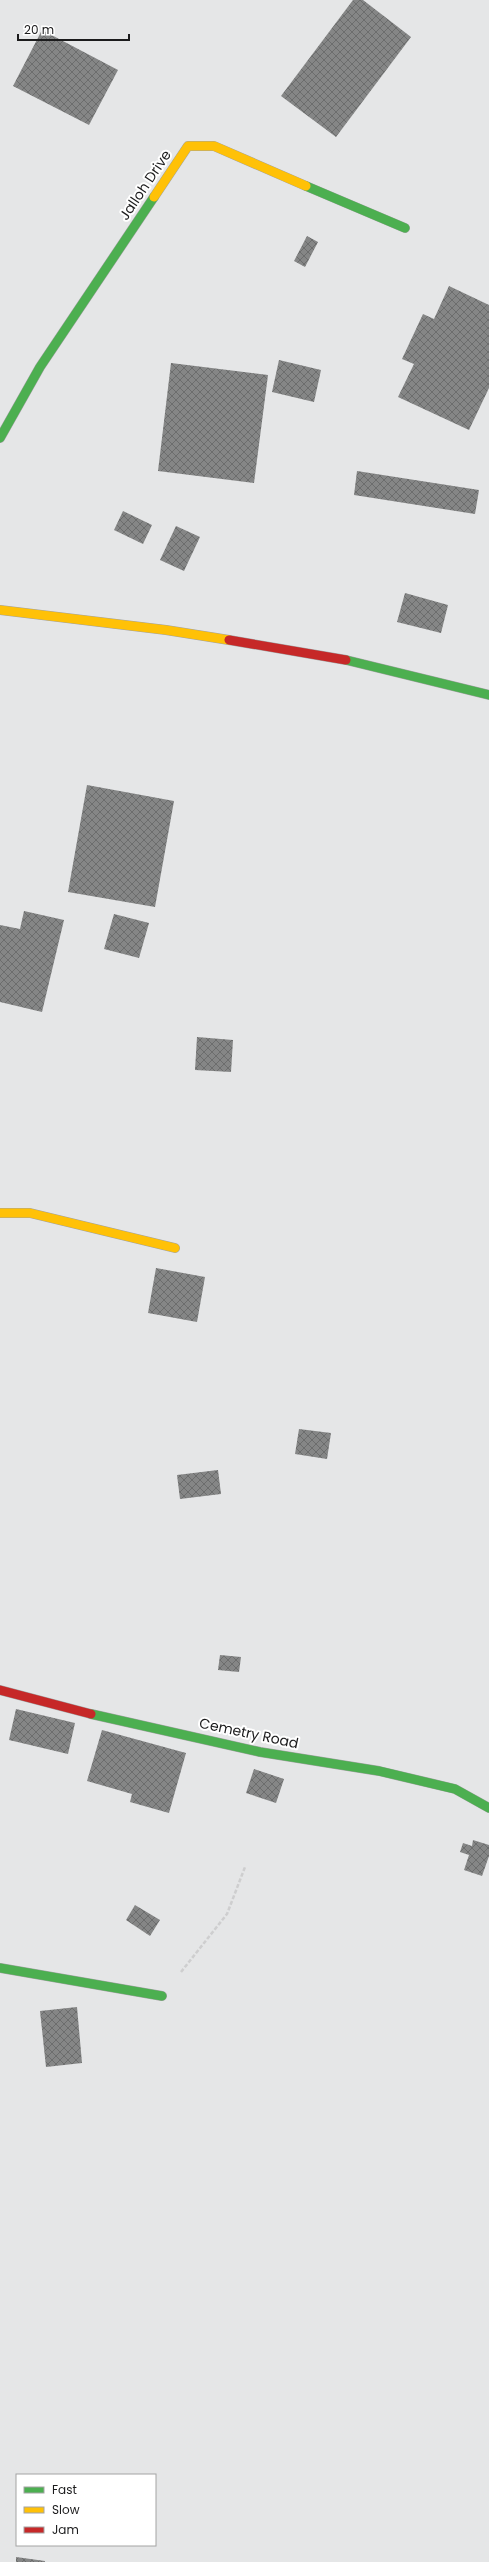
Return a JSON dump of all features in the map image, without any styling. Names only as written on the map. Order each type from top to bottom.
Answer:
[{"type":"street","name":"Jalloh Drive","points":[[0,438],[40,367],[188,146],[214,146],[405,228]]},
{"type":"street","points":[[0,610],[166,630],[364,663],[489,695]]},
{"type":"street","points":[[0,1213],[30,1213],[175,1248]]},
{"type":"street","name":"Cemetry Road","points":[[0,1690],[40,1702],[260,1752],[379,1771],[454,1789],[489,1808]]},
{"type":"street","points":[[0,1968],[162,1996]]},
{"type":"path","points":[[162,1996],[227,1914],[245,1867]]},
{"type":"building","points":[[353,0],[363,0],[411,37],[336,137],[281,96]]},
{"type":"building","points":[[42,30],[118,70],[89,125],[13,86]]},
{"type":"building","points":[[307,236],[318,242],[305,267],[294,261]]},
{"type":"building","points":[[449,286],[489,305],[489,388],[469,430],[398,397],[414,364],[402,359],[423,314],[434,319]]},
{"type":"building","points":[[279,360],[321,370],[314,402],[272,392]]},
{"type":"building","points":[[171,363],[268,375],[254,483],[158,471]]},
{"type":"building","points":[[357,471],[479,490],[475,514],[354,495]]},
{"type":"building","points":[[123,511],[152,525],[143,544],[114,530]]},
{"type":"building","points":[[176,526],[200,537],[184,571],[160,560]]},
{"type":"building","points":[[405,593],[448,605],[441,633],[397,622]]},
{"type":"building","points":[[87,785],[174,801],[155,907],[68,892]]},
{"type":"building","points":[[24,911],[64,920],[42,1012],[0,1002],[0,925],[20,929]]},
{"type":"building","points":[[114,914],[149,923],[139,958],[104,949]]},
{"type":"building","points":[[197,1037],[233,1040],[231,1072],[195,1070]]},
{"type":"building","points":[[156,1268],[205,1277],[197,1322],[148,1313]]},
{"type":"building","points":[[299,1429],[331,1433],[327,1459],[295,1454]]},
{"type":"building","points":[[218,1470],[221,1494],[180,1499],[177,1475]]},
{"type":"building","points":[[220,1655],[241,1657],[239,1672],[218,1670]]},
{"type":"building","points":[[16,1709],[75,1723],[68,1754],[9,1740]]},
{"type":"building","points":[[102,1730],[186,1753],[169,1813],[130,1802],[132,1794],[87,1781]]},
{"type":"building","points":[[254,1769],[284,1779],[276,1803],[246,1793]]},
{"type":"building","points":[[473,1840],[489,1845],[489,1856],[482,1876],[464,1870],[469,1855],[460,1852],[463,1843],[472,1846]]},
{"type":"building","points":[[135,1905],[160,1920],[150,1936],[126,1920]]},
{"type":"building","points":[[77,2007],[82,2063],[46,2067],[40,2011]]},
{"type":"building","points":[[16,2557],[45,2561],[45,2562],[16,2562]]},
{"type":"traffic: fast","points":[[306,186],[405,228]]},
{"type":"traffic: fast","points":[[0,438],[40,367],[154,197]]},
{"type":"traffic: fast","points":[[346,660],[489,695]]},
{"type":"traffic: fast","points":[[91,1714],[260,1752],[379,1771],[455,1789],[489,1808]]},
{"type":"traffic: fast","points":[[0,1968],[162,1996]]},
{"type":"traffic: slow","points":[[154,197],[188,146],[214,146],[306,186]]},
{"type":"traffic: slow","points":[[0,610],[166,630],[229,640]]},
{"type":"traffic: slow","points":[[0,1213],[30,1213],[175,1248]]},
{"type":"traffic: jam","points":[[229,640],[346,660]]},
{"type":"traffic: jam","points":[[0,1690],[91,1714]]}]
